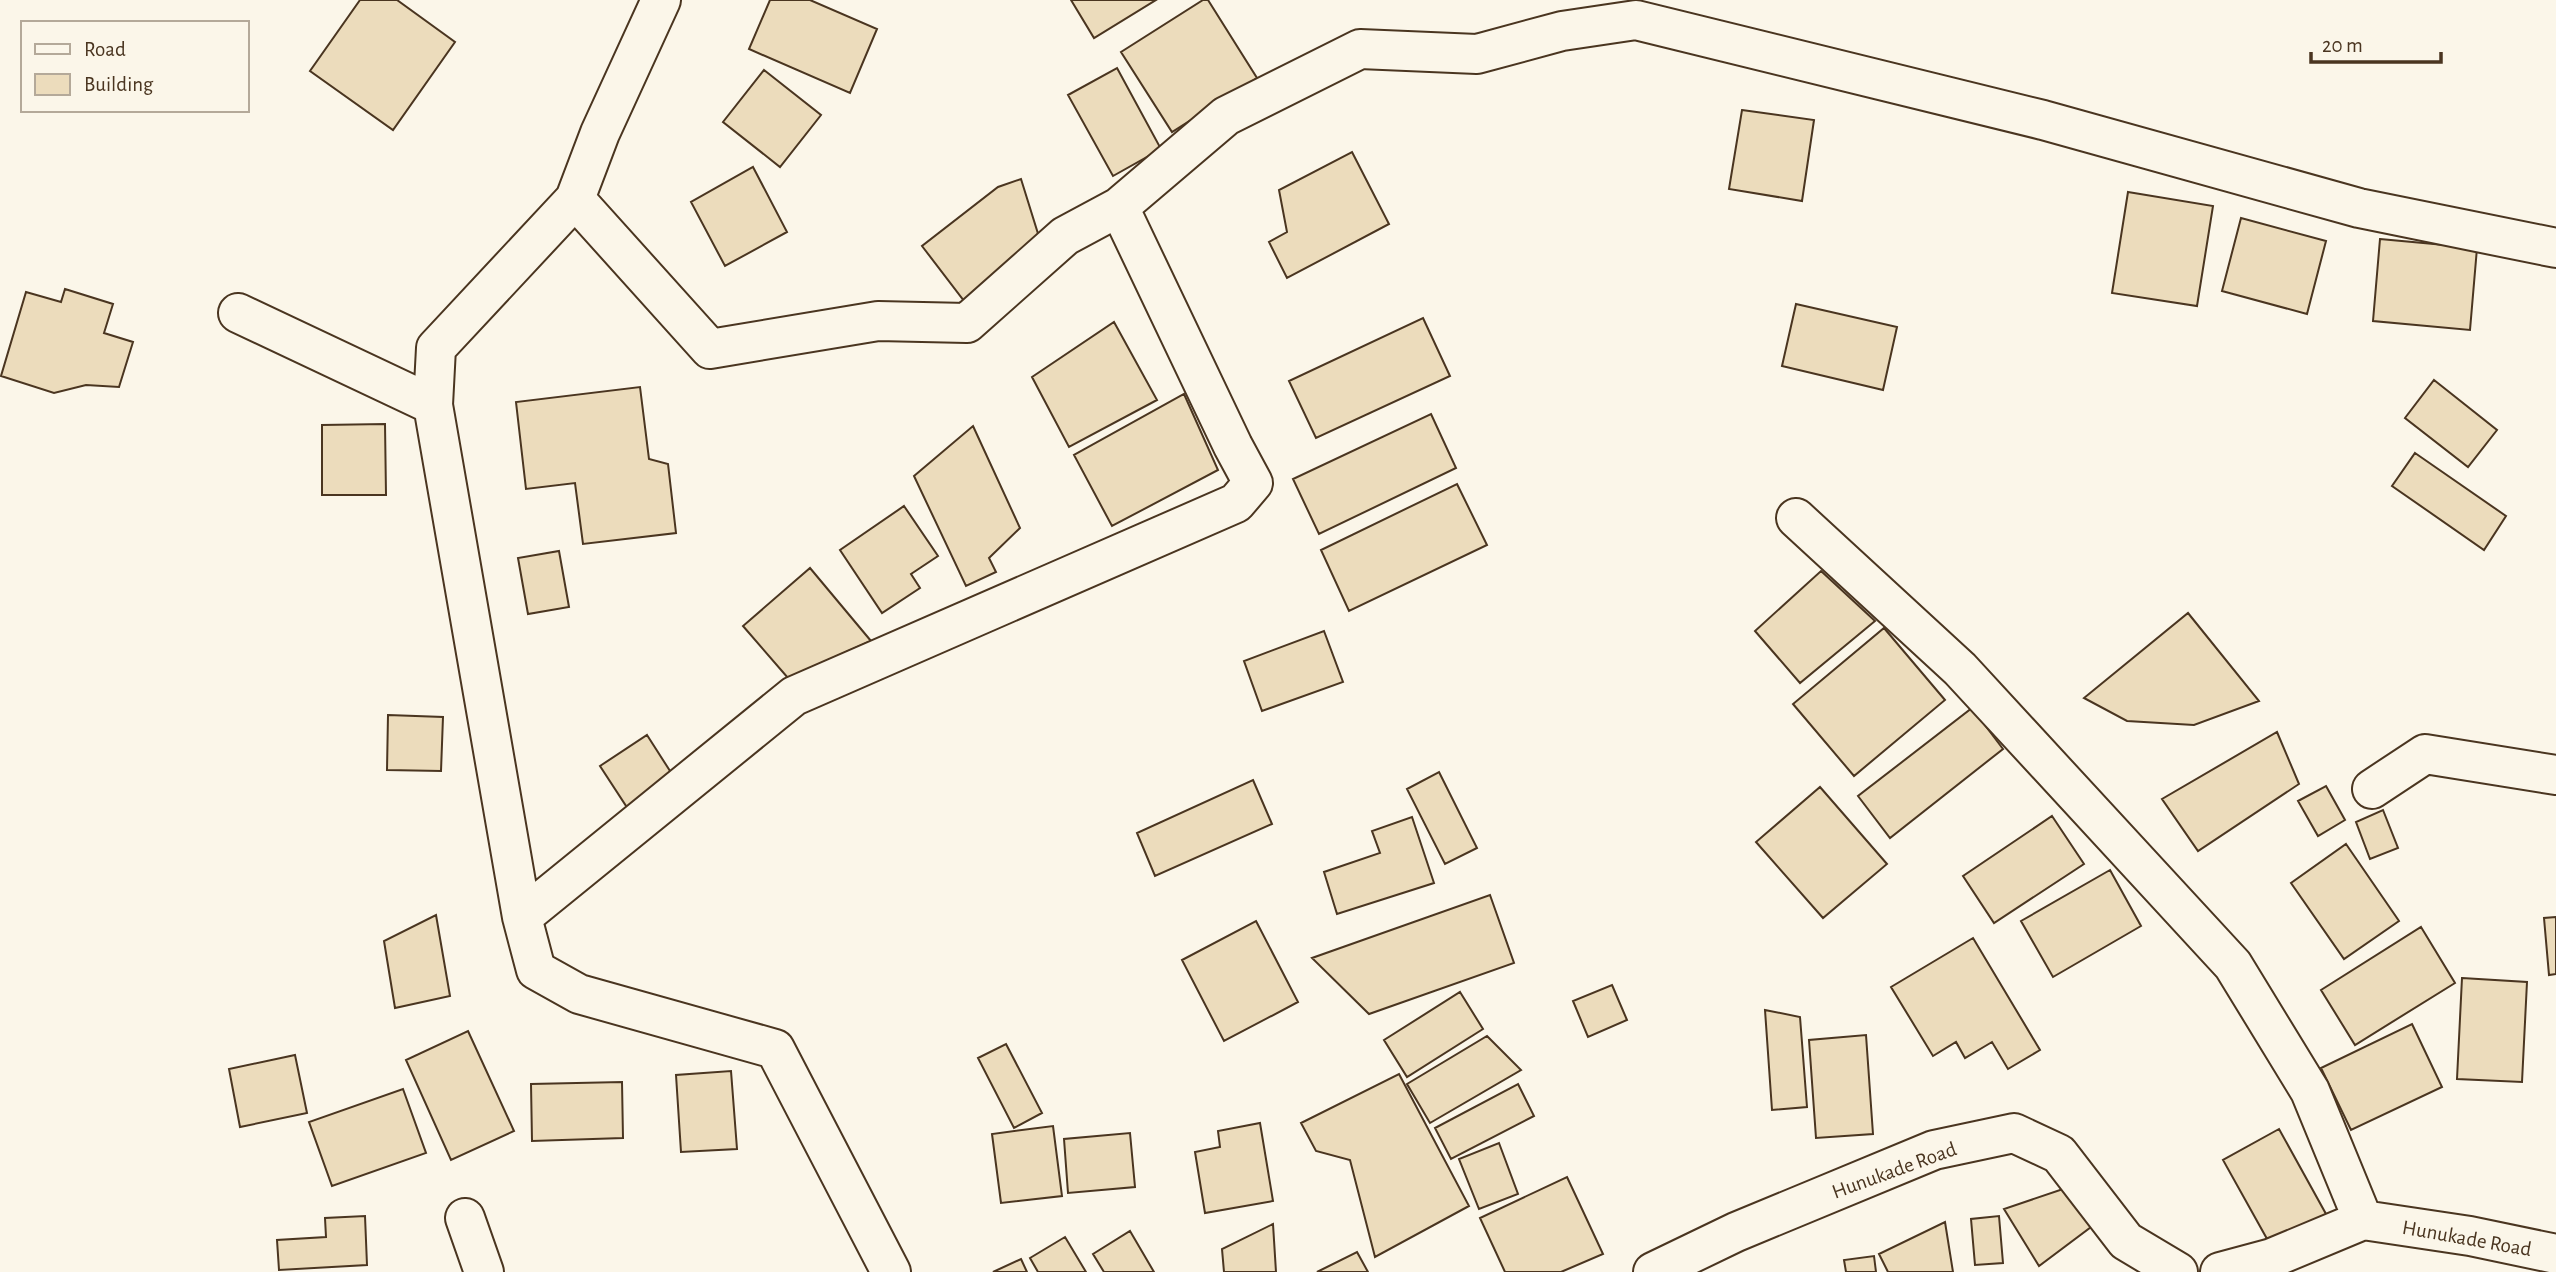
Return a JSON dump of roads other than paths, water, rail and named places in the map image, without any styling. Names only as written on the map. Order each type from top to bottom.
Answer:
[{"type":"street","points":[[662,0],[600,134],[575,199],[436,348],[433,405],[522,917],[536,970],[579,994],[775,1049],[891,1272]]},
{"type":"street","points":[[575,199],[710,349],[878,321],[967,323],[1065,236],[1119,207],[1226,116],[1360,49],[1478,54],[1562,31],[1636,20],[2043,120],[2359,208],[2556,248]]},
{"type":"street","points":[[522,917],[794,696],[1236,503],[1254,483],[1233,446],[1119,207]]},
{"type":"street","points":[[239,313],[433,405]]},
{"type":"street","points":[[1796,518],[1960,669],[2233,965],[2310,1091],[2362,1220],[2272,1258],[2220,1272]]},
{"type":"street","points":[[2372,789],[2425,754],[2556,775]]},
{"type":"street","name":"Hunukade Road","points":[[1653,1272],[1736,1232],[1934,1150],[2014,1133],[2059,1154],[2126,1241],[2178,1272]]},
{"type":"street","points":[[465,1218],[484,1272]]},
{"type":"street","name":"Hunukade Road","points":[[2362,1220],[2470,1236],[2556,1254]]}]
